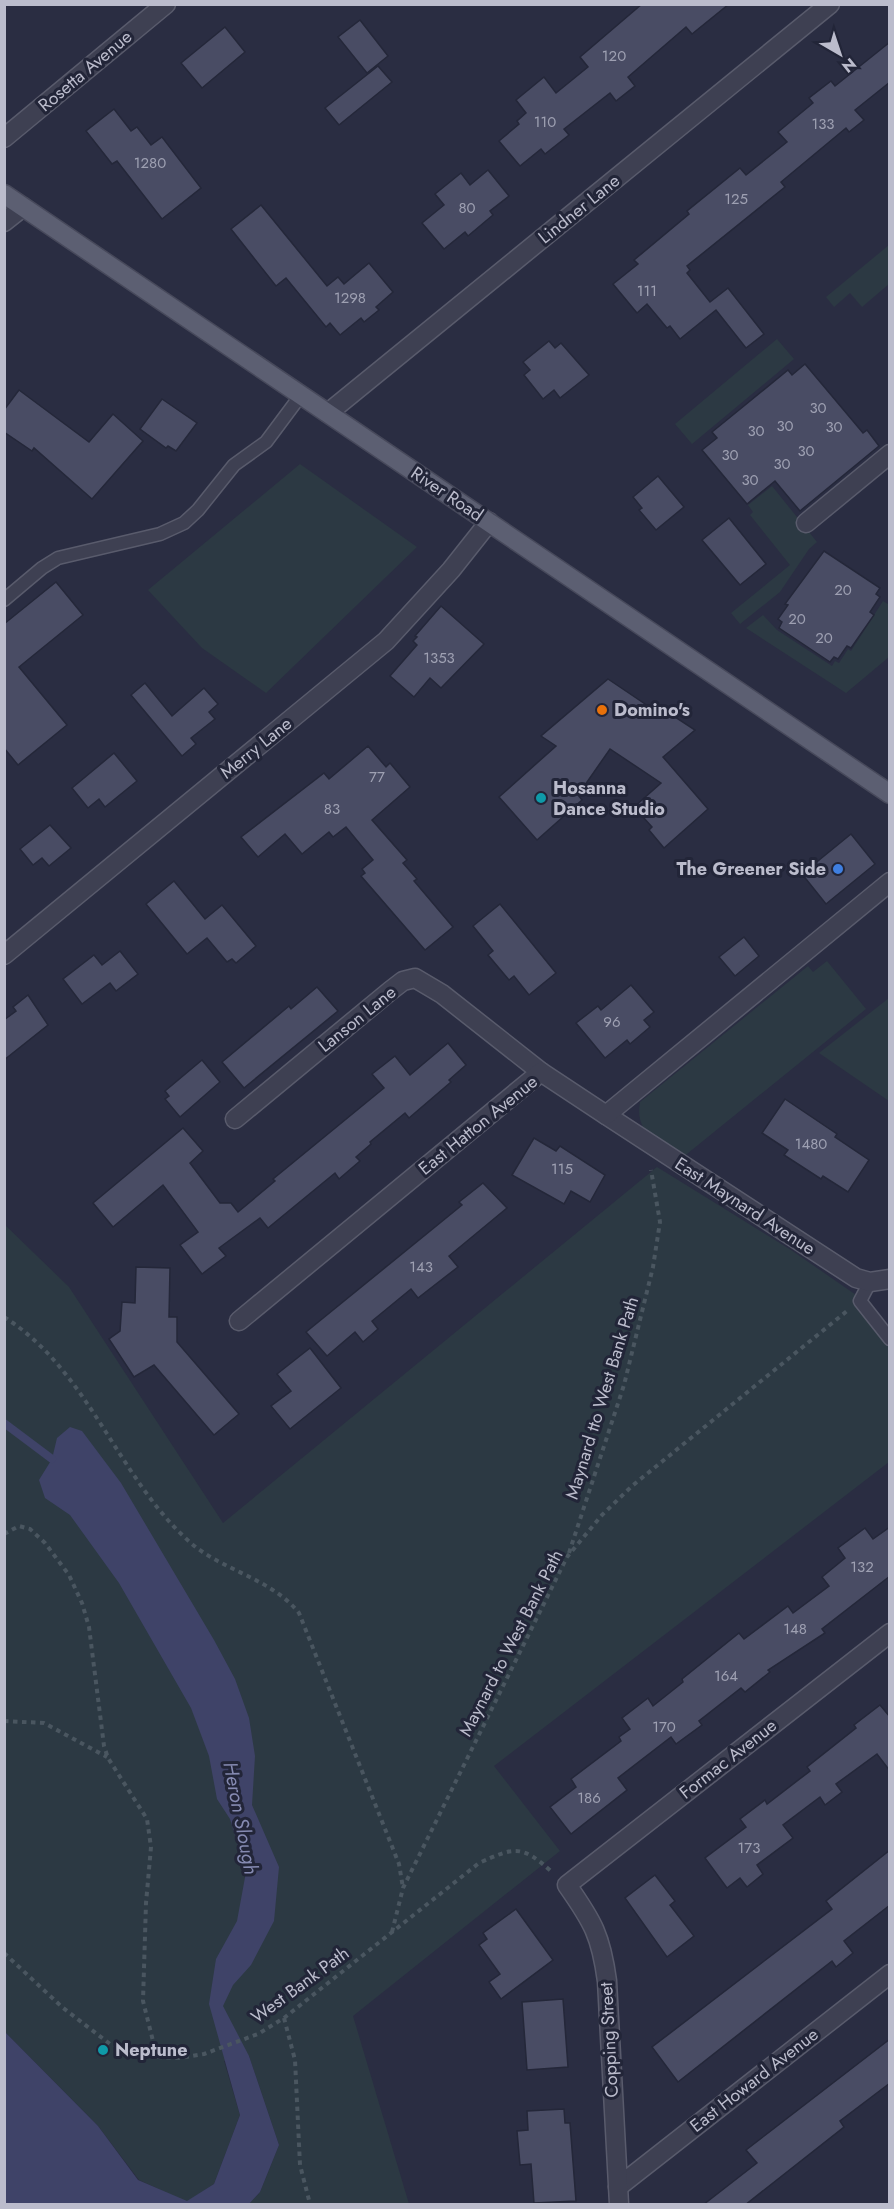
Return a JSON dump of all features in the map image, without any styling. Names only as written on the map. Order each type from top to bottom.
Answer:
[{"type":"main road","name":"River Road","points":[[4,194],[890,794]]},
{"type":"street","name":"Rosetta Avenue","points":[[4,138],[166,4]]},
{"type":"street","name":"Lindner Lane","points":[[328,413],[830,4]]},
{"type":"street","points":[[4,222],[23,207]]},
{"type":"street","points":[[806,523],[890,454]]},
{"type":"street","name":"Merry Lane","points":[[4,955],[386,640],[444,577],[489,522]]},
{"type":"street","points":[[606,1115],[890,882]]},
{"type":"street","name":"Lanson Lane","points":[[235,1119],[390,991],[403,981],[415,978],[442,994],[541,1072]]},
{"type":"street","name":"East Hatton Avenue","points":[[239,1321],[541,1072],[606,1115]]},
{"type":"street","name":"East Maynard Avenue","points":[[606,1115],[856,1278],[870,1282]]},
{"type":"street","points":[[870,1282],[890,1279]]},
{"type":"street","name":"Formac Avenue","points":[[567,1885],[890,1633]]},
{"type":"street","name":"Copping Street","points":[[567,1885],[595,1928],[602,1946],[607,1981],[619,2196]]},
{"type":"street","name":"East Howard Avenue","points":[[619,2196],[890,1974]]},
{"type":"lane","points":[[4,600],[42,568],[58,558],[160,534],[184,523],[198,510],[234,465],[266,442],[301,395]]},
{"type":"lane","points":[[870,1282],[860,1301],[890,1339]]},
{"type":"path","name":"Maynard tto West Bank Path","points":[[567,1557],[624,1385],[653,1267],[660,1222],[655,1186],[642,1139]]},
{"type":"path","name":"Maynard to West Bank Path","points":[[392,1932],[403,1888],[567,1557],[602,1515],[632,1486],[860,1301]]},
{"type":"path","points":[[4,1317],[34,1340],[97,1415],[169,1521],[195,1546],[277,1592],[299,1612],[399,1864],[403,1888]]},
{"type":"path","points":[[4,1534],[19,1526],[30,1529],[45,1543],[69,1575],[82,1603],[89,1628],[108,1758],[147,1820],[152,1847],[143,2001],[156,2057]]},
{"type":"path","points":[[4,1721],[44,1723],[108,1758]]},
{"type":"path","name":"West Bank Path","points":[[4,1953],[62,2007],[110,2044],[156,2057],[180,2058],[204,2054],[258,2034],[284,2018],[478,1863],[510,1849],[533,1854],[567,1885]]},
{"type":"path","points":[[284,2018],[295,2060],[300,2165],[310,2205]]},
{"type":"shaded area","points":[[889,245],[889,284],[862,307],[850,293],[834,307],[826,297]]},
{"type":"shaded area","points":[[777,339],[794,359],[692,444],[675,424]]},
{"type":"shaded area","points":[[300,464],[417,547],[266,693],[202,648],[148,590]]},
{"type":"shaded area","points":[[772,486],[817,542],[809,549],[780,592],[740,624],[731,613],[790,565],[750,515],[753,512],[748,505]]},
{"type":"shaded area","points":[[883,601],[888,604],[889,657],[846,693],[746,628],[763,615],[777,630],[832,666],[835,661],[839,663],[848,649],[851,651]]},
{"type":"shaded area","points":[[827,961],[866,1009],[682,1158],[650,1136],[641,1122],[640,1102],[808,966],[813,972]]},
{"type":"shaded area","points":[[889,998],[889,1101],[819,1053]]},
{"type":"shaded area","points":[[657,1167],[791,1250],[872,1306],[889,1327],[889,1462],[494,1766],[560,1851],[353,2016],[409,2204],[249,2204],[260,2192],[279,2145],[249,2056],[224,2061],[240,2115],[214,2184],[187,2202],[139,2180],[98,2126],[5,2032],[4,1224],[69,1287],[223,1523]]},
{"type":"water","name":"Heron Slough","points":[[70,1427],[82,1431],[121,1483],[214,1640],[235,1679],[249,1718],[255,1756],[252,1805],[279,1867],[274,1921],[251,1965],[233,1985],[223,2006],[249,2056],[279,2145],[260,2192],[249,2204],[5,2204],[5,2032],[98,2126],[138,2180],[187,2201],[214,2184],[240,2115],[209,2004],[216,1959],[237,1921],[246,1872],[230,1819],[217,1799],[209,1756],[191,1708],[119,1583],[70,1515],[45,1498],[39,1480],[52,1459],[57,1438]]},
{"type":"building","points":[[642,4],[729,4],[692,34],[686,27],[628,77],[635,86],[616,101],[610,93],[564,129],[569,135],[545,154],[541,149],[520,166],[499,141],[519,124],[517,121],[526,113],[516,100],[544,77],[556,93],[588,67],[580,57]]},
{"type":"building","points":[[360,20],[388,56],[367,73],[338,37]]},
{"type":"building","points":[[225,27],[245,52],[202,88],[181,63]]},
{"type":"building","points":[[890,42],[890,82],[855,110],[864,120],[849,132],[846,128],[781,182],[785,187],[687,266],[690,270],[687,273],[710,302],[728,288],[764,334],[746,348],[716,310],[680,339],[670,326],[667,328],[647,304],[637,313],[613,284],[638,264],[634,260],[689,214],[687,211],[740,168],[746,175],[787,142],[778,132],[813,103],[809,98],[831,81],[835,86]]},
{"type":"building","points":[[378,66],[392,82],[339,125],[325,108]]},
{"type":"building","points":[[114,109],[131,131],[137,127],[151,145],[162,137],[201,188],[162,219],[117,161],[112,164],[86,131]]},
{"type":"building","points":[[488,170],[509,196],[490,211],[493,215],[468,236],[465,232],[444,249],[422,223],[444,205],[435,194],[461,173],[470,185]]},
{"type":"building","points":[[261,205],[327,286],[338,277],[344,284],[369,263],[393,292],[376,307],[379,310],[364,322],[361,318],[340,335],[330,323],[326,327],[286,278],[276,286],[231,229]]},
{"type":"building","points":[[549,341],[555,348],[561,343],[589,375],[560,398],[554,390],[543,399],[524,375],[530,370],[523,362]]},
{"type":"building","points":[[805,364],[863,433],[867,430],[879,446],[800,511],[775,481],[747,504],[702,450],[717,438],[712,432],[788,370],[792,375]]},
{"type":"building","points":[[19,390],[89,442],[113,414],[143,441],[92,499],[34,448],[32,451],[4,432],[4,410]]},
{"type":"building","points":[[162,399],[197,423],[176,451],[168,446],[166,448],[140,429]]},
{"type":"building","points":[[658,476],[684,507],[656,530],[639,510],[642,508],[633,497]]},
{"type":"building","points":[[729,518],[766,564],[740,585],[702,540]]},
{"type":"building","points":[[824,551],[880,588],[876,594],[880,597],[870,612],[874,615],[851,648],[847,646],[838,659],[834,657],[830,662],[779,628],[782,622],[778,619],[788,605],[785,604]]},
{"type":"building","points":[[56,582],[83,615],[19,667],[67,725],[18,765],[4,748],[4,624]]},
{"type":"building","points":[[441,606],[484,644],[441,688],[430,678],[414,697],[390,676],[417,645],[413,641],[417,637],[415,636]]},
{"type":"building","points":[[608,679],[657,712],[660,707],[695,730],[663,757],[708,809],[664,848],[649,830],[652,827],[634,807],[661,783],[610,749],[578,795],[582,800],[537,840],[499,797],[556,746],[541,736]]},
{"type":"building","points":[[145,683],[172,716],[204,688],[218,704],[209,712],[215,719],[191,738],[196,744],[182,756],[131,695]]},
{"type":"building","points":[[368,746],[386,767],[390,763],[410,787],[372,820],[407,860],[403,863],[417,879],[414,881],[453,927],[425,950],[361,876],[365,873],[362,869],[373,860],[346,827],[333,837],[329,832],[302,854],[285,834],[258,857],[241,837],[324,773],[329,779]]},
{"type":"building","points":[[114,753],[137,781],[105,807],[99,799],[88,808],[72,788]]},
{"type":"building","points":[[50,825],[71,848],[49,866],[42,858],[33,865],[20,849]]},
{"type":"building","name":"The Greener Side","points":[[851,834],[875,864],[826,904],[802,874]]},
{"type":"building","points":[[174,881],[205,919],[222,905],[256,946],[236,963],[232,959],[227,962],[207,938],[187,954],[146,904]]},
{"type":"building","points":[[500,904],[556,973],[529,995],[514,976],[509,980],[488,955],[493,951],[473,926]]},
{"type":"building","points":[[744,937],[759,956],[735,976],[719,957]]},
{"type":"building","points":[[120,951],[138,974],[116,991],[110,983],[82,1004],[63,979],[94,955],[102,965]]},
{"type":"building","points":[[631,985],[654,1012],[644,1020],[650,1027],[630,1044],[627,1040],[605,1058],[576,1023],[598,1006],[601,1010]]},
{"type":"building","points":[[317,987],[338,1011],[244,1088],[222,1062],[289,1006],[291,1009]]},
{"type":"building","points":[[28,995],[48,1025],[4,1060],[4,1020],[16,1011],[13,1007]]},
{"type":"building","points":[[448,1043],[466,1065],[449,1080],[451,1082],[409,1118],[405,1113],[370,1142],[371,1144],[356,1157],[360,1161],[339,1179],[335,1173],[268,1228],[260,1218],[219,1248],[226,1256],[202,1274],[180,1245],[198,1232],[163,1185],[113,1227],[93,1203],[183,1128],[203,1151],[190,1163],[220,1203],[231,1203],[238,1212],[275,1181],[273,1179],[384,1088],[372,1074],[395,1056],[410,1075]]},
{"type":"building","points":[[202,1060],[220,1082],[180,1117],[165,1099],[169,1096],[165,1091]]},
{"type":"building","points":[[785,1099],[837,1134],[835,1137],[869,1160],[848,1192],[823,1176],[821,1179],[784,1155],[788,1150],[762,1133]]},
{"type":"building","points":[[534,1138],[556,1151],[560,1146],[605,1175],[590,1202],[571,1191],[564,1204],[512,1175]]},
{"type":"building","points":[[483,1183],[507,1208],[449,1256],[458,1267],[418,1298],[411,1289],[372,1321],[378,1329],[363,1342],[355,1332],[327,1356],[306,1332],[462,1205],[459,1202]]},
{"type":"building","points":[[136,1267],[170,1268],[169,1317],[177,1317],[177,1342],[239,1414],[214,1435],[154,1365],[134,1377],[109,1339],[120,1331],[122,1302],[135,1303]]},
{"type":"building","points":[[310,1348],[341,1388],[290,1429],[271,1406],[291,1391],[277,1374]]},
{"type":"building","points":[[890,1527],[890,1576],[822,1629],[825,1633],[768,1670],[770,1672],[745,1692],[741,1688],[699,1721],[702,1725],[676,1744],[671,1737],[618,1778],[627,1790],[571,1834],[550,1807],[576,1787],[571,1779],[621,1741],[619,1737],[630,1729],[622,1718],[648,1698],[653,1706],[683,1682],[682,1679],[739,1633],[744,1639],[788,1606],[793,1613],[829,1586],[822,1577],[845,1558],[838,1548],[865,1528],[873,1539]]},
{"type":"building","points":[[880,1705],[890,1717],[890,1771],[877,1754],[836,1784],[842,1792],[825,1805],[820,1797],[783,1825],[793,1838],[757,1865],[763,1874],[747,1887],[740,1878],[727,1888],[705,1858],[746,1827],[740,1819],[765,1800],[767,1804],[810,1771],[807,1767],[856,1728],[854,1725]]},
{"type":"building","points":[[890,1850],[890,1905],[844,1941],[853,1953],[836,1967],[832,1961],[678,2082],[652,2047],[832,1909],[826,1901]]},
{"type":"building","points":[[655,1875],[675,1901],[670,1905],[694,1936],[667,1957],[625,1898]]},
{"type":"building","points":[[516,1909],[553,1960],[501,1999],[489,1982],[500,1974],[479,1945],[487,1939],[483,1933]]},
{"type":"building","points":[[563,1999],[568,2067],[527,2070],[522,2002]]},
{"type":"building","points":[[890,2039],[890,2083],[840,2121],[844,2127],[745,2205],[703,2205],[757,2163],[746,2150]]},
{"type":"building","points":[[564,2109],[565,2123],[570,2123],[576,2201],[534,2203],[531,2164],[520,2165],[517,2131],[528,2130],[527,2111]]},
{"type":"waterway","points":[[4,1423],[52,1459]]},
{"type":"place","name":"Domino's","points":[[602,710]]},
{"type":"place","name":"Hosanna Dance Studio","points":[[541,798]]},
{"type":"place","name":"The Greener Side","points":[[838,869]]},
{"type":"place","name":"Neptune","points":[[103,2050]]}]
